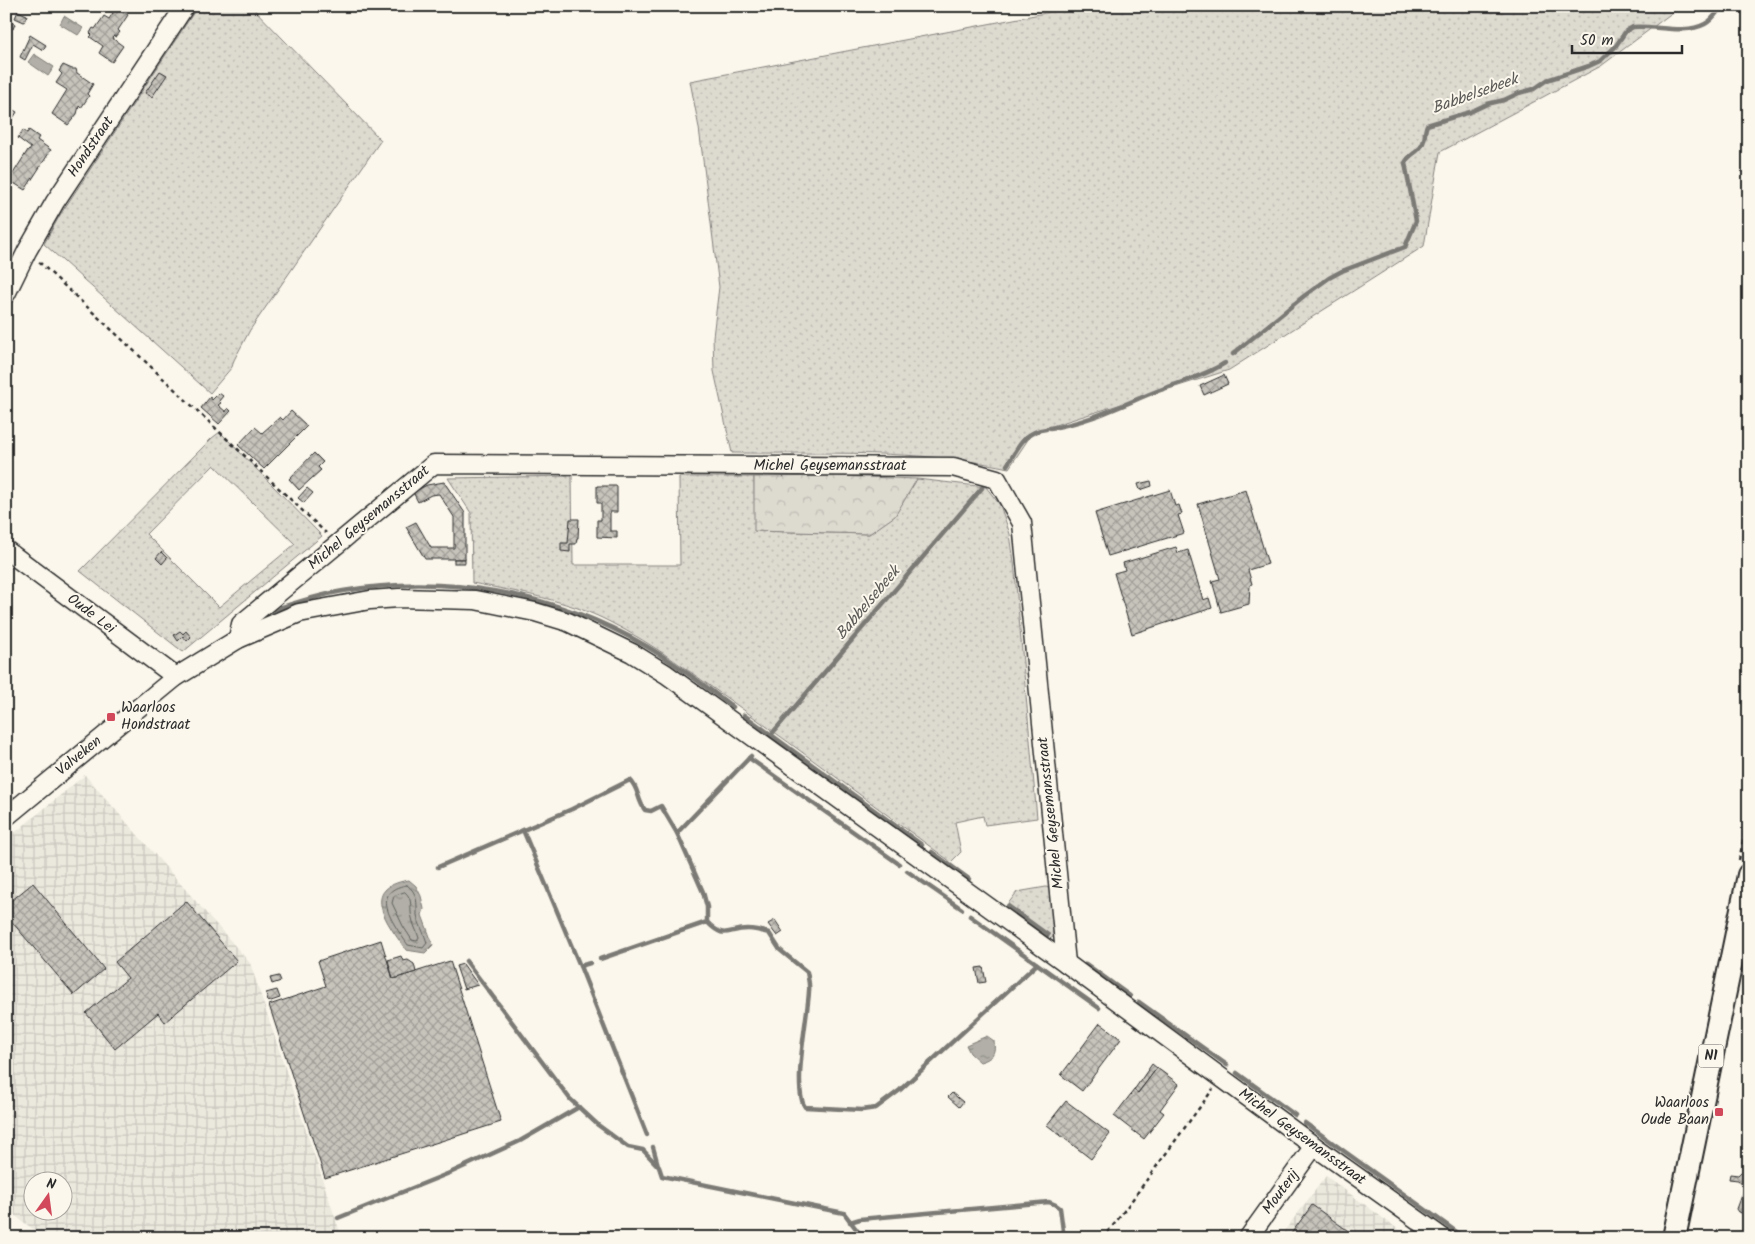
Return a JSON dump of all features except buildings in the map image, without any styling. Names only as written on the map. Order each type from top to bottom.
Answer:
[{"type":"main road","name":"N1","points":[[1674,1238],[1749,875]]},
{"type":"street","name":"Hondstraat","points":[[6,294],[54,202],[185,6]]},
{"type":"street","name":"Michel Geysemansstraat","points":[[238,638],[242,624],[434,464],[953,467],[997,479],[1022,523],[1066,963]]},
{"type":"street","name":"Oude Lei","points":[[6,550],[176,677]]},
{"type":"street","name":"Michel Geysemansstraat","points":[[176,677],[238,638],[299,613],[370,600],[399,598],[475,600],[535,612],[568,622],[632,653],[666,674],[1066,963],[1440,1237]]},
{"type":"street","name":"Valveken","points":[[6,817],[176,677]]},
{"type":"street","name":"Mouterij","points":[[1248,1238],[1314,1146]]},
{"type":"path","points":[[27,251],[130,346],[337,544]]},
{"type":"path","points":[[1102,1238],[1116,1222],[1221,1078]]},
{"type":"shaded area","points":[[85,775],[250,963],[342,1238],[45,1238],[23,1222],[72,1222],[72,1172],[22,1172],[22,1221],[6,1209],[6,840]]},
{"type":"shaded area","points":[[1326,1176],[1410,1238],[1279,1238]]},
{"type":"green space","points":[[198,6],[251,6],[381,140],[250,330],[232,367],[210,393],[44,244],[60,215]]},
{"type":"green space","points":[[1082,6],[1681,6],[1601,66],[1440,152],[1424,246],[1229,370],[1033,432],[1009,468],[975,462],[906,455],[732,453],[714,371],[713,337],[719,287],[699,128],[690,81]]},
{"type":"green space","points":[[220,432],[322,536],[183,652],[80,571]],"holes":[[[214,465],[295,544],[219,607],[146,534]]]},
{"type":"green space","points":[[572,476],[573,565],[680,565],[679,477],[754,477],[755,531],[869,534],[894,516],[917,479],[986,487],[1000,505],[1010,534],[1037,818],[985,825],[983,816],[955,822],[961,852],[951,862],[734,703],[674,660],[642,640],[594,614],[560,602],[472,583],[471,513],[448,478]]},
{"type":"green space","points":[[838,476],[917,479],[895,516],[869,534],[754,531],[754,477]]},
{"type":"green space","points":[[1046,887],[1052,888],[1058,928],[1053,937],[1048,940],[1004,909],[1017,892]]},
{"type":"water","points":[[64,16],[83,28],[78,35],[60,24]]},
{"type":"water","points":[[34,54],[54,67],[48,76],[28,62]]},
{"type":"water","points":[[409,880],[416,886],[421,896],[424,909],[422,915],[433,945],[425,953],[406,950],[386,919],[382,908],[381,899],[384,891],[393,884]]},
{"type":"water","points":[[987,1036],[994,1041],[994,1052],[988,1059],[980,1062],[970,1053],[966,1045]]},
{"type":"waterway","name":"Babbelsebeek","points":[[1233,354],[1329,278],[1342,271],[1405,247],[1416,221],[1405,163],[1422,145],[1427,125],[1534,89],[1547,80],[1600,61],[1615,47],[1626,31],[1633,27],[1679,29],[1697,27],[1705,24],[1715,16],[1722,6]]},
{"type":"waterway","name":"Babbelsebeek","points":[[1050,428],[1064,426],[1104,413],[1217,368],[1225,363]]},
{"type":"waterway","name":"Babbelsebeek","points":[[1007,465],[1022,441],[1032,433],[1046,429]]},
{"type":"waterway","name":"Babbelsebeek","points":[[770,736],[982,488]]},
{"type":"waterway","points":[[270,611],[324,595],[382,586],[421,585],[499,592],[538,601],[575,613],[611,628],[669,660],[733,707]]},
{"type":"waterway","points":[[744,715],[922,845]]},
{"type":"waterway","points":[[438,867],[572,809],[630,780],[645,810],[651,811],[661,806],[677,833],[751,756]]},
{"type":"waterway","points":[[749,758],[899,864]]},
{"type":"waterway","points":[[523,830],[580,966],[590,963]]},
{"type":"waterway","points":[[600,959],[707,922],[707,907],[703,892],[677,833]]},
{"type":"waterway","points":[[932,852],[969,879]]},
{"type":"waterway","points":[[907,871],[962,909]]},
{"type":"waterway","points":[[1008,906],[1048,935]]},
{"type":"waterway","points":[[970,916],[1099,1008]]},
{"type":"waterway","points":[[707,922],[713,928],[723,933],[741,929],[769,933],[780,950],[807,972],[809,989],[800,1069],[801,1098],[805,1107],[862,1110],[876,1108],[900,1090],[1037,964]]},
{"type":"waterway","points":[[466,961],[570,1099],[598,1125],[628,1147],[643,1150],[659,1167],[662,1176],[844,1213],[863,1238]]},
{"type":"waterway","points":[[1086,964],[1130,996]]},
{"type":"waterway","points":[[580,966],[647,1135]]},
{"type":"waterway","points":[[1139,1002],[1227,1065]]},
{"type":"waterway","points":[[1237,1073],[1295,1115]]},
{"type":"waterway","points":[[338,1218],[452,1172],[520,1141],[579,1107]]},
{"type":"waterway","points":[[1305,1123],[1465,1238]]},
{"type":"waterway","points":[[653,1147],[658,1165]]},
{"type":"waterway","points":[[850,1222],[860,1219],[1049,1202],[1060,1208],[1064,1238]]},
{"type":"place","name":"Waarloos Hondstraat","points":[[111,717]]},
{"type":"place","name":"Waarloos Oude Baan","points":[[1719,1112]]}]
